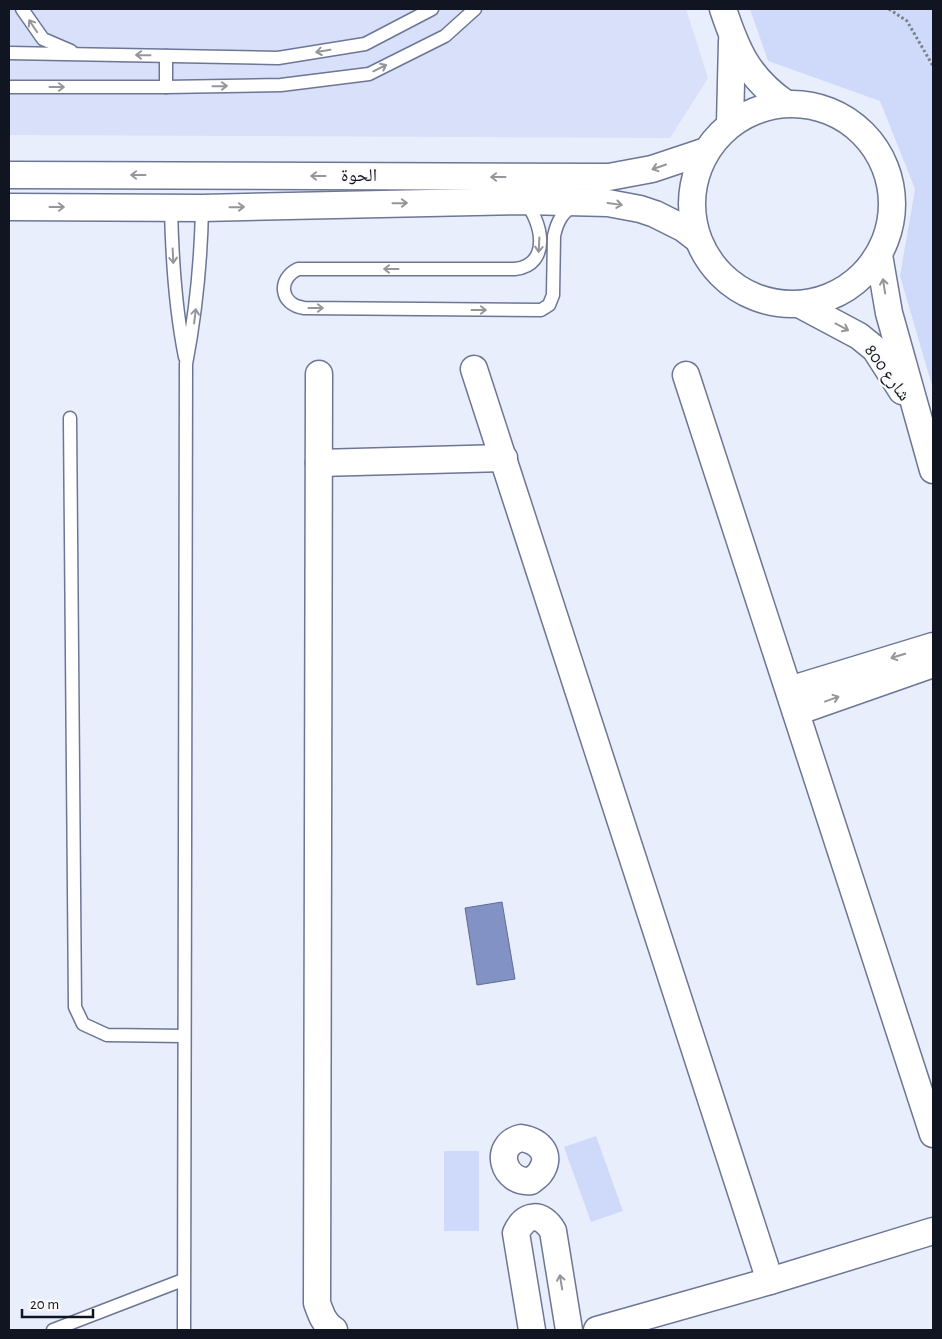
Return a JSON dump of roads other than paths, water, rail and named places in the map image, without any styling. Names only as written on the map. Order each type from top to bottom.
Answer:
[{"type":"street","points":[[723,9],[732,35],[754,76],[768,90],[786,103]]},
{"type":"street","points":[[730,124],[732,35]]},
{"type":"street","points":[[786,103],[813,105],[838,114],[861,130],[878,151],[889,176],[893,202],[890,230],[879,255],[858,280],[830,297],[799,304],[766,302],[736,288],[712,266],[696,238],[690,208],[693,178],[706,151],[716,136],[747,113],[766,106],[786,103]]},
{"type":"street","name":"الحوة","points":[[9,175],[609,177],[652,169],[706,151]]},
{"type":"street","points":[[171,175],[171,208]]},
{"type":"street","points":[[202,175],[202,208]]},
{"type":"street","name":"الحوة","points":[[9,207],[202,208],[524,200],[608,203],[640,209],[670,221],[696,238]]},
{"type":"street","name":"شارع 800","points":[[879,255],[889,313],[933,470]]},
{"type":"street","name":"شارع 800","points":[[799,304],[859,336],[875,349],[918,418]]},
{"type":"street","points":[[474,369],[770,1281]]},
{"type":"street","points":[[319,374],[317,1303],[322,1319],[334,1330]]},
{"type":"street","points":[[686,375],[933,1134]]},
{"type":"street","points":[[319,463],[504,458]]},
{"type":"street","points":[[792,701],[933,646]]},
{"type":"street","points":[[792,701],[933,664]]},
{"type":"street","points":[[531,1182],[534,1218]]},
{"type":"street","points":[[532,1330],[516,1233],[520,1224],[528,1218],[538,1218],[548,1223],[553,1231],[569,1330]]},
{"type":"street","points":[[598,1330],[770,1281],[933,1231]]},
{"type":"lane","points":[[22,9],[43,40],[78,54]]},
{"type":"lane","points":[[9,53],[278,58],[365,44],[432,9]]},
{"type":"lane","points":[[9,87],[281,85],[369,74],[445,36],[475,9]]},
{"type":"lane","points":[[166,56],[166,87]]},
{"type":"lane","points":[[524,200],[535,214],[539,230],[540,249],[538,256],[528,266],[515,269],[298,269],[288,276],[285,282],[284,294],[292,305],[304,308],[541,310],[549,305],[553,295],[554,236],[556,227],[565,211],[581,202]]},
{"type":"lane","points":[[171,208],[174,286],[186,364]]},
{"type":"lane","points":[[184,1330],[186,364],[198,288],[202,208]]},
{"type":"lane","points":[[70,418],[75,1007],[83,1024],[107,1035],[184,1036]]},
{"type":"lane","points":[[54,1330],[183,1280]]},
{"type":"water","points":[[502,902],[515,979],[477,985],[465,908]]}]
